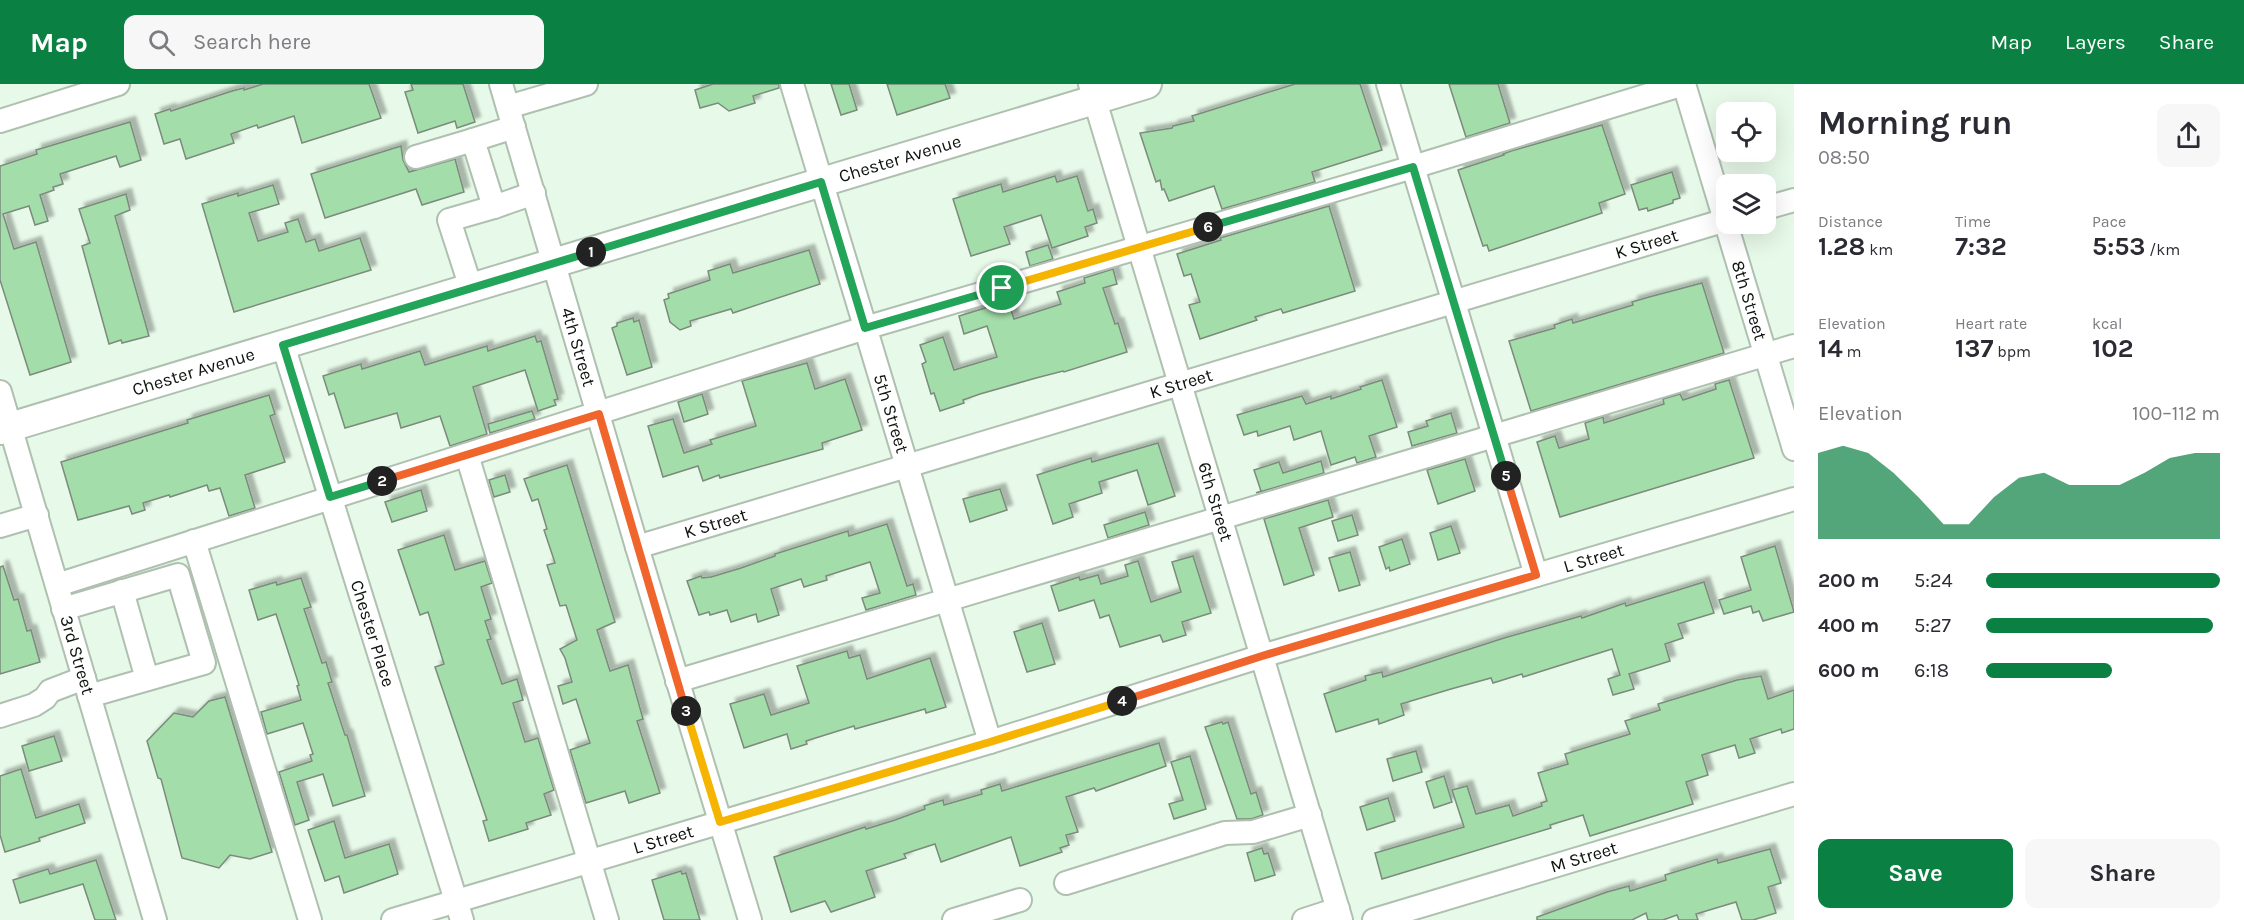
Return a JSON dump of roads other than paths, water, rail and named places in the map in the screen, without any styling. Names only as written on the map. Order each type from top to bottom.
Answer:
[{"type":"main road","name":"Chester Avenue","points":[[5,429],[821,182],[1092,92],[1147,84]]},
{"type":"street","points":[[0,121],[118,84]]},
{"type":"street","name":"4th Street","points":[[501,84],[637,548],[750,920]]},
{"type":"street","points":[[416,157],[472,140],[511,117],[586,84]]},
{"type":"street","name":"5th Street","points":[[792,84],[990,742]]},
{"type":"street","points":[[1388,84],[1536,575]]},
{"type":"street","points":[[57,585],[865,328],[1413,167],[1684,84]]},
{"type":"street","name":"8th Street","points":[[1684,84],[1716,188]]},
{"type":"street","name":"6th Street","points":[[1092,92],[1340,915]]},
{"type":"street","points":[[472,140],[494,207]]},
{"type":"street","points":[[471,288],[450,220],[534,193]]},
{"type":"street","points":[[1776,205],[1794,200]]},
{"type":"street","name":"K Street","points":[[637,548],[1716,223]]},
{"type":"street","name":"8th Street","points":[[1730,234],[1794,448]]},
{"type":"street","name":"Chester Place","points":[[283,345],[459,910]]},
{"type":"street","points":[[677,681],[1794,346]]},
{"type":"street","name":"3rd Street","points":[[0,392],[5,429],[37,515],[155,920]]},
{"type":"street","points":[[467,455],[607,920]]},
{"type":"street","name":"L Street","points":[[393,920],[459,910],[590,861],[990,742],[1262,656],[1794,499]]},
{"type":"street","points":[[0,526],[37,515]]},
{"type":"street","points":[[194,541],[310,920]]},
{"type":"street","points":[[0,716],[34,705],[45,698],[50,691],[147,680],[204,663],[178,575],[63,609]]},
{"type":"street","points":[[122,591],[147,680]]},
{"type":"street","name":"M Street","points":[[1374,920],[1794,794]]},
{"type":"street","points":[[1066,883],[1225,833],[1254,832],[1310,815]]},
{"type":"street","points":[[954,920],[1020,900]]},
{"type":"street","points":[[1304,920],[1340,915]]}]
